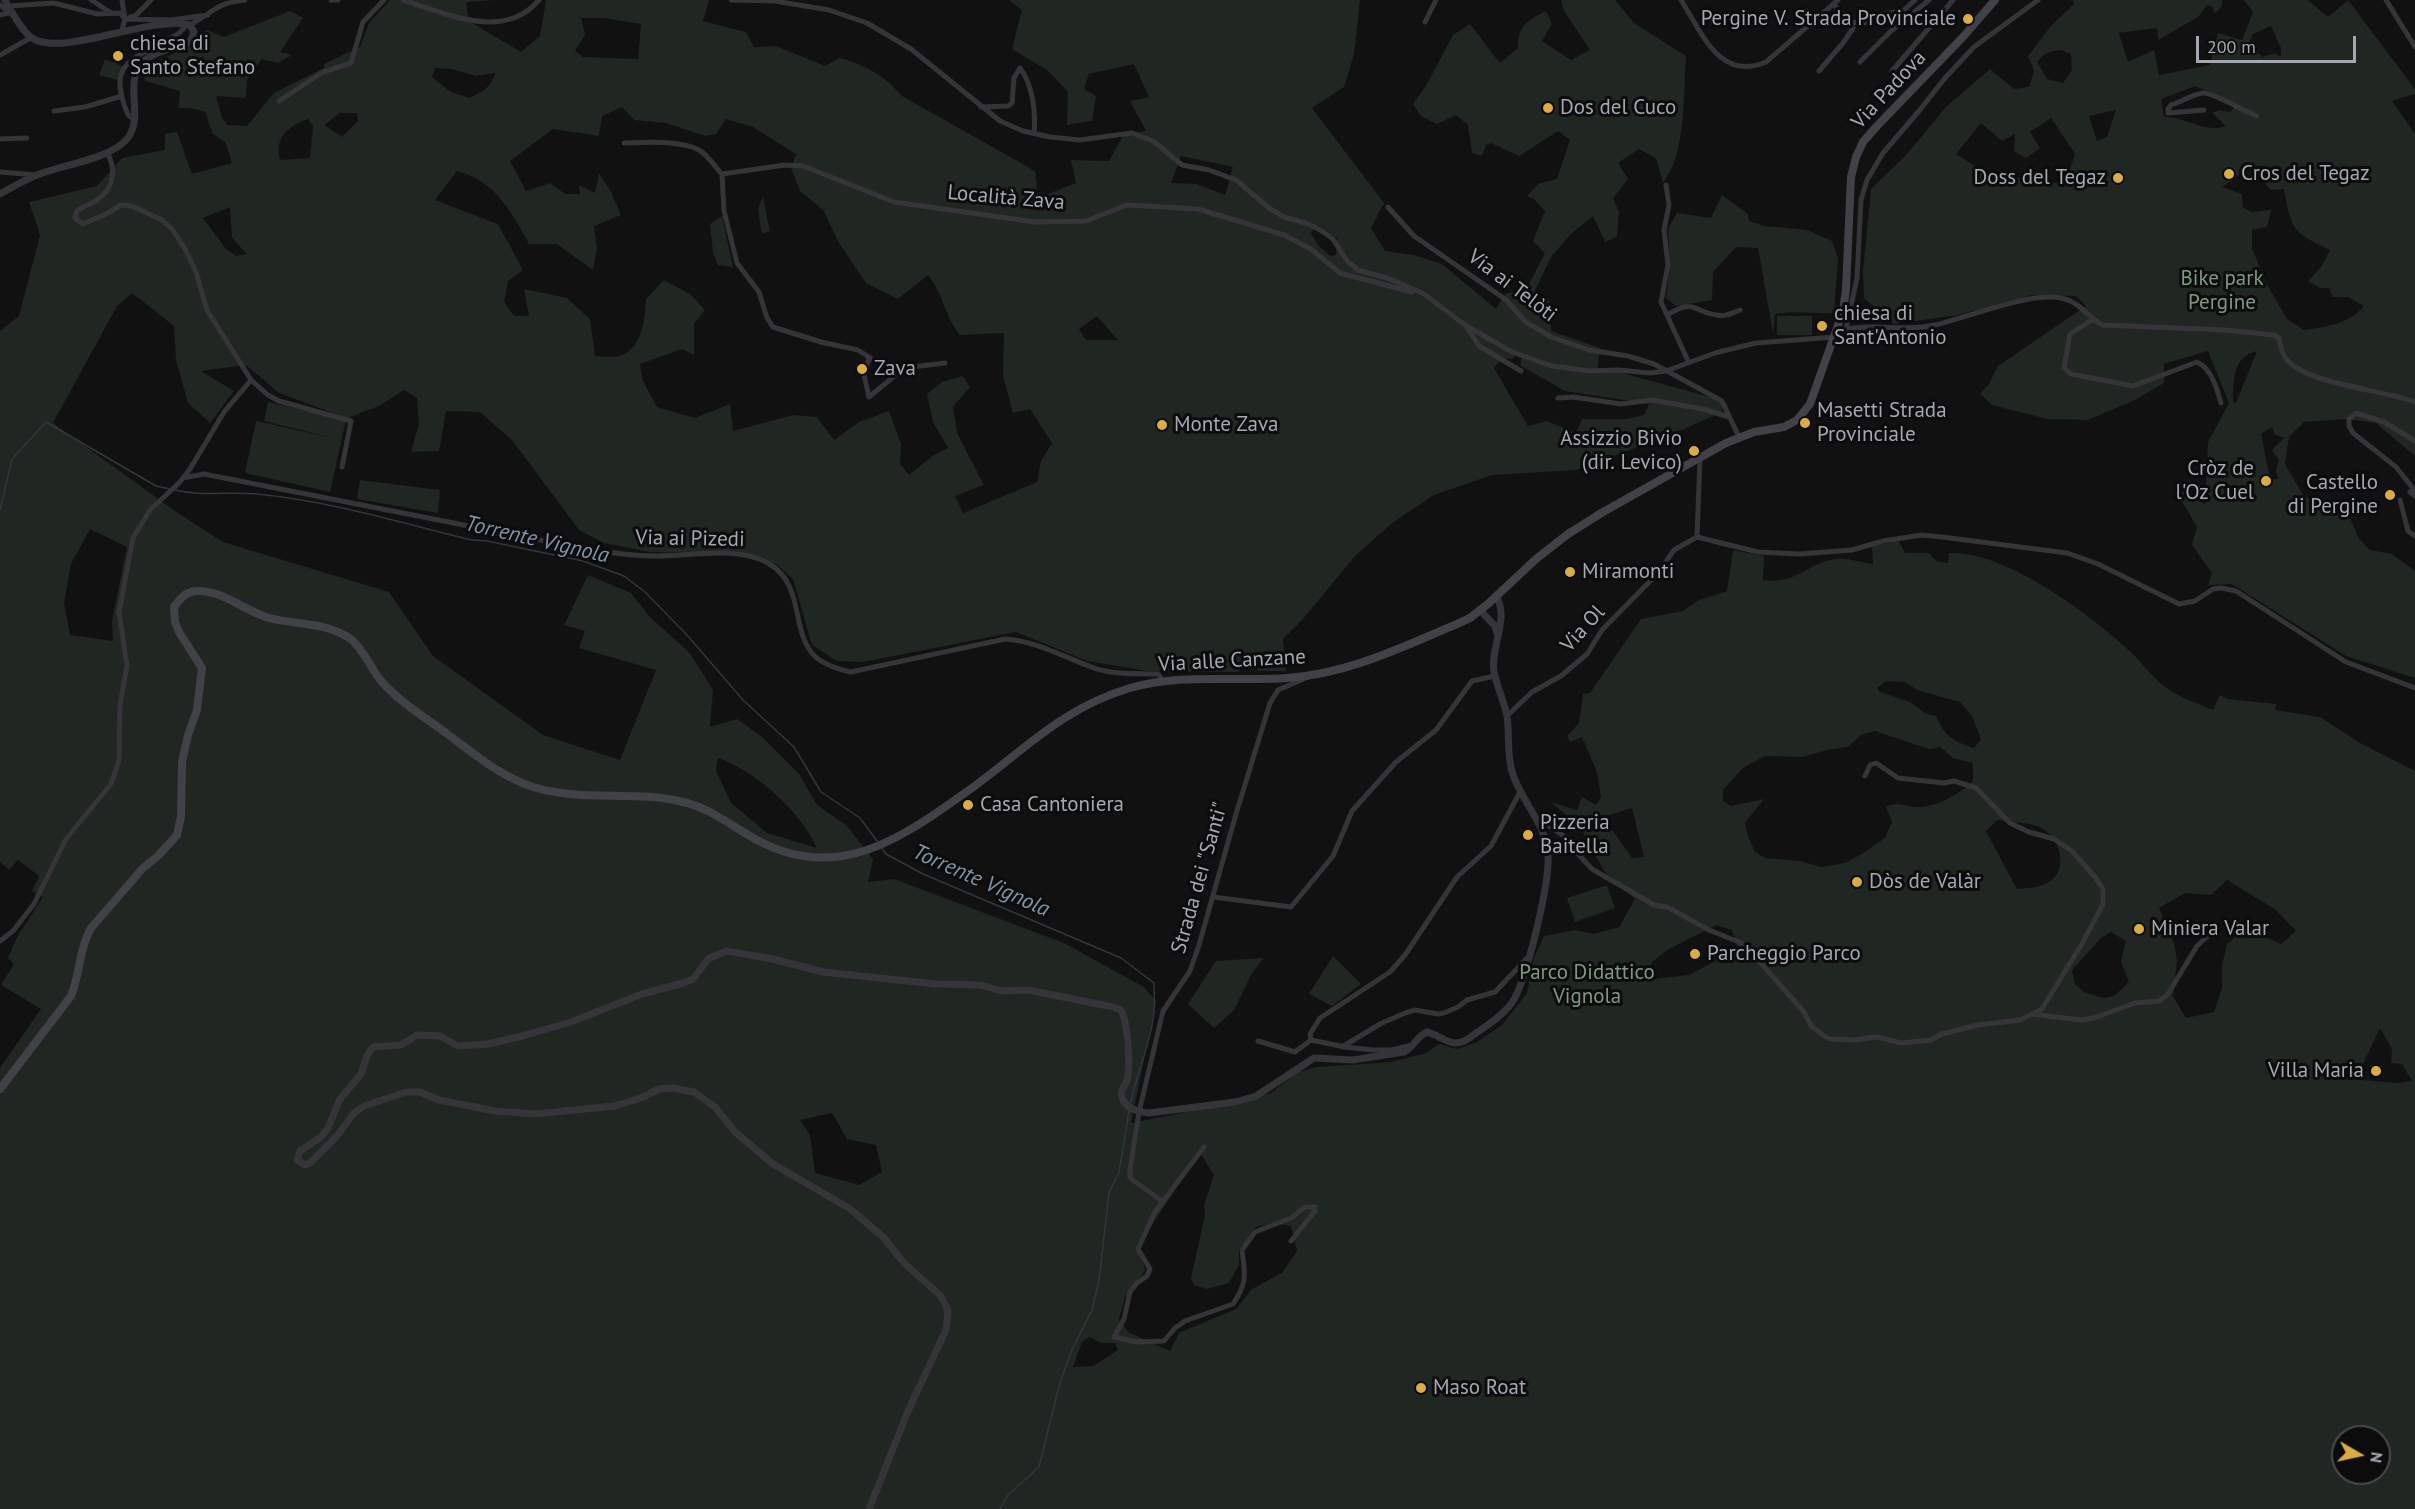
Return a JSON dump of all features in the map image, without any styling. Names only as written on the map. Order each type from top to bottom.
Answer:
[{"type":"main road","name":"Via Padova","points":[[1739,437],[1784,427],[1797,420],[1810,404],[1840,332],[1846,289],[1851,177],[1856,157],[1863,142],[1877,126],[1964,37],[1995,0]]},
{"type":"main road","name":"Via alle Canzane","points":[[0,1089],[71,996],[78,978],[85,939],[91,928],[143,868],[158,856],[177,835],[182,816],[182,762],[197,710],[202,668],[179,632],[175,622],[174,607],[183,595],[192,591],[231,598],[250,610],[270,618],[312,624],[342,634],[352,640],[381,681],[398,698],[489,765],[532,787],[554,792],[665,798],[689,803],[712,813],[776,849],[821,859],[843,858],[888,842],[912,829],[966,793],[1024,746],[1069,714],[1094,700],[1133,687],[1163,681],[1289,678],[1316,674],[1370,661],[1457,624],[1480,610],[1536,559],[1568,534],[1739,437]]},
{"type":"street","points":[[91,0],[112,13]]},
{"type":"street","points":[[122,0],[125,19],[122,30]]},
{"type":"street","points":[[125,19],[135,16],[151,0]]},
{"type":"street","points":[[135,120],[128,115],[119,80],[125,64],[179,34],[188,25],[208,15],[222,3],[245,0]]},
{"type":"street","points":[[331,0],[338,0]]},
{"type":"street","points":[[279,101],[323,72],[351,63],[363,22],[384,0]]},
{"type":"street","points":[[404,0],[454,17],[477,22],[498,21],[518,16],[539,0]]},
{"type":"street","points":[[730,0],[775,1],[829,9],[867,23],[911,49],[999,120],[1034,133],[1080,140],[1132,133],[1153,141],[1182,165],[1209,170],[1236,180],[1269,208],[1284,217],[1306,223],[1322,231],[1333,239],[1347,261],[1358,270],[1390,279],[1417,292],[1433,300],[1465,325],[1512,352],[1552,366],[1650,373],[1666,371],[1688,361],[1756,343],[1840,332],[1914,328],[1934,325],[2021,302],[2043,298],[2062,298],[2086,309],[2092,320],[2103,325],[2263,332],[2278,336],[2285,358],[2315,376],[2415,402]]},
{"type":"street","points":[[1425,22],[1436,0]]},
{"type":"street","points":[[1681,0],[1725,62],[1741,68],[1755,67],[1767,62],[1836,2],[1851,22],[1852,28],[1849,35],[1819,71]]},
{"type":"street","points":[[1851,22],[1864,23],[1881,14],[1903,11],[1915,0]]},
{"type":"street","points":[[1860,62],[1891,31],[1929,0]]},
{"type":"street","points":[[1892,71],[1953,0]]},
{"type":"street","points":[[1840,332],[1857,278],[1861,200],[1867,180],[1883,153],[1945,78],[1974,47],[2038,0]]},
{"type":"street","points":[[2386,0],[2415,47]]},
{"type":"street","points":[[0,15],[9,8],[55,2],[97,14],[120,13],[125,19],[171,20],[208,15]]},
{"type":"street","points":[[0,4],[9,8],[32,38],[46,44],[60,44],[122,30],[188,25]]},
{"type":"street","points":[[0,194],[38,175],[110,151],[128,137],[135,120],[134,85],[138,69],[152,56],[191,40],[194,32],[188,25]]},
{"type":"street","points":[[0,55],[32,38]]},
{"type":"street","points":[[981,107],[1012,104],[1014,78],[1020,68],[1025,75],[1032,100],[1034,133]]},
{"type":"street","points":[[2204,110],[2168,113],[2171,105],[2204,92],[2215,95],[2257,116]]},
{"type":"street","points":[[54,111],[84,107],[122,96]]},
{"type":"street","points":[[0,139],[27,138]]},
{"type":"street","points":[[624,143],[671,144],[694,148],[702,152],[722,174],[724,211],[737,262],[759,292],[767,318],[773,327],[821,342],[858,350],[869,358],[904,368],[945,363]]},
{"type":"street","points":[[110,151],[113,172],[109,187],[100,198],[77,211],[75,218],[83,224],[121,205],[126,205],[147,212],[162,220],[173,230],[196,272],[207,310],[251,380],[268,395],[279,401],[350,420],[342,467]]},
{"type":"street","name":"Località Zava","points":[[722,174],[785,165],[803,166],[894,202],[1035,222],[1086,220],[1127,205],[1198,209],[1284,235],[1311,249],[1340,273],[1417,292]]},
{"type":"street","points":[[0,172],[38,175]]},
{"type":"street","points":[[1666,185],[1669,205],[1664,230],[1668,265],[1661,302],[1688,361]]},
{"type":"street","name":"Via ai Telòti","points":[[1388,207],[1414,236],[1504,299],[1527,322],[1551,337],[1589,350],[1628,356],[1654,364],[1722,400],[1739,437]]},
{"type":"street","points":[[1666,315],[1689,306],[1724,316],[1740,310]]},
{"type":"street","points":[[2092,320],[2070,334],[2064,368],[2072,374],[2133,386],[2197,362],[2202,364],[2215,382],[2221,403]]},
{"type":"street","points":[[1465,325],[1479,345],[1521,371]]},
{"type":"street","points":[[869,358],[864,375],[869,397],[904,368]]},
{"type":"street","points":[[0,941],[14,931],[34,904],[66,839],[111,784],[119,760],[120,705],[127,666],[119,612],[133,538],[150,510],[181,480],[224,412],[251,380]]},
{"type":"street","points":[[1558,398],[1573,397],[1621,404],[1652,400],[1703,409],[1729,417]]},
{"type":"street","points":[[2413,493],[2396,467],[2353,433],[2349,426],[2349,419],[2356,413],[2369,416],[2415,441]]},
{"type":"street","points":[[1700,458],[1697,537],[1758,552],[1780,554],[1851,550],[1883,541],[1922,535],[2067,553],[2098,564],[2179,604],[2195,601],[2213,589],[2236,591],[2346,662],[2415,688]]},
{"type":"street","name":"Via ai Pizedi","points":[[181,480],[204,474],[581,548],[630,555],[750,555],[770,564],[785,578],[797,606],[803,635],[812,653],[831,667],[851,672],[1005,639],[1020,640],[1046,648],[1100,670],[1158,674],[1163,681]]},
{"type":"street","points":[[2400,500],[2409,532],[2415,537]]},
{"type":"street","name":"Via Ol","points":[[1507,716],[1532,692],[1561,676],[1587,654],[1602,630],[1659,572],[1674,549],[1697,537]]},
{"type":"street","points":[[869,1509],[908,1411],[946,1330],[948,1311],[941,1296],[905,1264],[875,1230],[849,1208],[773,1164],[735,1132],[716,1107],[694,1092],[673,1088],[659,1089],[641,1098],[615,1106],[535,1114],[495,1111],[439,1100],[420,1092],[406,1092],[364,1106],[354,1113],[337,1136],[310,1163],[305,1165],[297,1160],[300,1151],[321,1137],[328,1128],[340,1099],[361,1074],[373,1047],[401,1045],[417,1035],[440,1036],[458,1046],[488,1044],[522,1036],[571,1022],[642,993],[693,979],[708,958],[726,951],[773,959],[823,972],[936,984],[981,985],[1001,991],[1028,990],[1121,1010],[1126,1026],[1128,1071],[1127,1080],[1121,1091],[1122,1098],[1136,1111],[1149,1113],[1247,1099],[1275,1085],[1286,1075],[1314,1058],[1353,1060],[1404,1052],[1421,1034],[1427,1032],[1450,1042],[1460,1043],[1507,1009],[1515,997],[1530,955],[1548,874],[1548,852],[1545,838],[1520,792],[1510,765],[1507,716],[1495,676],[1494,657],[1502,608],[1496,596]]},
{"type":"street","points":[[1480,610],[1495,626],[1497,635]]},
{"type":"street","name":"Strada dei \"Santi\"","points":[[1162,1201],[1130,1178],[1136,1111],[1163,1011],[1190,971],[1270,703],[1278,690],[1316,674]]},
{"type":"street","points":[[1213,897],[1291,908],[1334,856],[1340,845],[1343,828],[1352,811],[1396,762],[1436,730],[1472,681],[1495,676]]},
{"type":"street","points":[[1532,814],[1568,839],[1592,869],[1654,905],[1667,907],[1709,930],[1744,944],[1804,1012],[1812,1027],[1829,1039],[1854,1040],[1877,1037],[1901,1043],[1931,1040],[1942,1034],[1978,1025],[2020,1020],[2042,1009],[2084,942],[2103,904],[2103,889],[2095,877],[2072,850],[2054,839],[2029,832],[2010,823],[1976,788],[1954,781],[1944,783],[1898,778],[1876,763],[1870,765],[1865,776]]},
{"type":"street","points":[[1311,1040],[1310,1034],[1320,1018],[1390,972],[1405,955],[1456,877],[1491,846],[1520,792]]},
{"type":"street","points":[[2032,1014],[2081,1020],[2094,1018],[2135,1003],[2159,1001],[2168,994],[2197,946],[2213,931]]},
{"type":"street","points":[[1342,1047],[1380,1024],[1405,1013],[1415,1010],[1444,1013],[1467,1000],[1495,992],[1530,955]]},
{"type":"street","points":[[1258,1041],[1295,1052],[1311,1040],[1342,1047],[1391,1050],[1413,1045]]},
{"type":"street","points":[[1204,1147],[1147,1224],[1138,1249],[1150,1269],[1147,1276],[1137,1282],[1130,1292],[1124,1319],[1114,1337],[1136,1342],[1164,1341],[1175,1328],[1185,1322],[1233,1304],[1239,1295],[1246,1270],[1242,1250],[1255,1232],[1291,1218],[1305,1207],[1315,1207],[1316,1211],[1291,1241]]},
{"type":"green space","points":[[390,0],[495,0],[466,2],[469,21],[521,52],[540,36],[546,0],[709,0],[703,21],[746,32],[754,47],[776,46],[825,66],[840,58],[874,72],[902,96],[1035,171],[1038,198],[1076,183],[1071,160],[1109,161],[1124,134],[1146,131],[1130,101],[1149,97],[1134,64],[1089,74],[1084,89],[1096,96],[1092,121],[1067,125],[1068,92],[1047,70],[1012,49],[1022,10],[1009,0],[1360,0],[1354,54],[1344,87],[1312,108],[1384,203],[1371,228],[1385,251],[1414,255],[1442,264],[1496,309],[1505,294],[1525,292],[1545,253],[1533,241],[1545,211],[1534,199],[1527,196],[1538,184],[1557,179],[1570,140],[1558,131],[1519,156],[1491,143],[1486,145],[1482,156],[1472,153],[1468,125],[1456,115],[1437,124],[1421,116],[1413,104],[1426,86],[1453,35],[1470,24],[1500,63],[1518,48],[1519,34],[1525,25],[1546,11],[1552,24],[1542,41],[1571,60],[1590,50],[1564,11],[1561,0],[1615,0],[1634,23],[1686,56],[1682,122],[1676,156],[1663,183],[1656,158],[1639,149],[1618,163],[1628,179],[1613,198],[1619,212],[1617,237],[1605,242],[1593,216],[1571,234],[1551,257],[1534,293],[1549,300],[1551,331],[1600,348],[1597,372],[1615,371],[1721,400],[1722,412],[1675,433],[1576,470],[1492,475],[1434,495],[1392,523],[1355,556],[1303,619],[1283,639],[1286,671],[1258,671],[1251,657],[1238,672],[1147,671],[1087,661],[1016,632],[863,662],[837,661],[812,645],[793,579],[776,564],[738,554],[650,552],[604,543],[579,530],[512,440],[480,412],[446,411],[439,451],[411,452],[419,424],[417,398],[404,390],[379,406],[347,418],[279,393],[246,365],[201,371],[234,391],[210,423],[188,403],[176,360],[174,326],[132,293],[117,306],[53,423],[175,511],[223,542],[389,592],[433,656],[543,735],[620,760],[656,670],[579,648],[585,631],[564,625],[588,575],[631,593],[650,617],[690,653],[713,690],[710,727],[737,719],[761,736],[799,774],[817,805],[846,825],[866,850],[821,858],[777,848],[689,801],[554,790],[512,777],[399,697],[342,633],[270,616],[231,597],[182,594],[173,623],[201,668],[175,834],[89,927],[69,995],[0,1086],[0,1068],[41,1009],[1,985],[14,964],[8,958],[17,937],[43,897],[32,891],[39,876],[18,860],[9,870],[0,862],[0,331],[19,316],[40,235],[29,202],[97,186],[122,158],[165,150],[165,134],[177,132],[192,174],[232,163],[225,142],[213,134],[205,112],[191,108],[178,108],[180,91],[145,81],[144,74],[152,63],[193,45],[206,30],[224,37],[290,11],[303,18],[280,52],[292,55],[278,63],[262,59],[247,80],[246,98],[216,96],[222,118],[228,125],[247,126],[274,93],[324,68],[324,64],[360,47],[369,23]],"holes":[[[581,18],[605,18],[641,24],[638,59],[583,57],[575,51],[585,35]],[[435,68],[452,69],[476,76],[495,73],[485,89],[469,98],[451,92],[432,77]],[[622,107],[634,120],[666,123],[705,136],[716,134],[726,119],[753,127],[796,154],[791,168],[800,191],[823,210],[839,243],[866,283],[898,299],[928,275],[960,335],[1004,333],[1003,376],[1013,413],[1030,409],[1052,443],[1041,461],[1037,482],[963,513],[955,496],[984,485],[957,433],[953,407],[970,387],[963,376],[942,382],[927,394],[933,422],[948,448],[931,457],[909,475],[900,464],[901,444],[889,411],[859,422],[834,440],[817,417],[793,415],[733,431],[730,404],[695,418],[657,407],[643,381],[640,364],[682,349],[694,355],[694,324],[705,310],[690,294],[664,280],[646,299],[645,316],[637,341],[627,353],[619,356],[595,356],[590,319],[567,298],[524,289],[529,316],[514,316],[504,302],[508,281],[523,270],[498,224],[435,200],[457,171],[470,175],[492,190],[509,209],[529,244],[557,244],[593,270],[597,249],[594,226],[621,215],[610,190],[599,173],[595,193],[579,185],[580,194],[565,194],[550,183],[526,191],[510,161],[553,129],[599,136],[602,116]],[[340,113],[357,113],[358,121],[342,137],[324,125]],[[308,119],[313,126],[310,158],[280,160],[281,139],[294,125]],[[1181,156],[1233,167],[1225,195],[1197,184],[1171,183]],[[230,207],[232,238],[247,254],[236,256],[226,249],[203,218]],[[1317,225],[1337,238],[1336,255],[1330,256],[1317,244],[1311,233]],[[1097,316],[1118,340],[1086,340],[1079,329]],[[1521,352],[1521,366],[1565,391],[1649,404],[1644,415],[1627,419],[1582,419],[1576,433],[1547,421],[1528,426],[1494,368],[1502,358],[1512,359]],[[90,529],[127,547],[112,621],[113,641],[70,635],[64,603],[71,564]],[[718,758],[748,773],[776,794],[800,820],[817,848],[767,833],[731,803],[716,771]]]},
{"type":"green space","name":"Bike park Pergine","points":[[2073,0],[2222,0],[2222,6],[2214,14],[2213,7],[2207,5],[2198,17],[2158,40],[2157,28],[2119,33],[2128,62],[2154,50],[2159,75],[2210,65],[2218,33],[2242,40],[2253,12],[2244,0],[2308,0],[2328,17],[2348,0],[2415,89],[2415,94],[2392,101],[2415,134],[2415,456],[2376,423],[2347,419],[2304,422],[2289,437],[2285,464],[2303,495],[2316,503],[2336,506],[2351,520],[2359,539],[2370,550],[2392,554],[2415,571],[2415,678],[2346,656],[2232,584],[2208,585],[2212,573],[2192,545],[2197,527],[2179,496],[2185,488],[2205,505],[2208,442],[2229,403],[2208,351],[2164,364],[2164,383],[2135,400],[2088,420],[2048,419],[1992,405],[1980,394],[1989,384],[1998,366],[2086,306],[2076,296],[2032,295],[1958,315],[1894,324],[1864,298],[1863,271],[1871,189],[1906,155],[1947,106],[1990,69],[2014,89],[2029,87],[2034,71],[2028,56],[2051,26],[2074,4]],"holes":[[[2271,26],[2281,48],[2281,57],[2275,53],[2263,57],[2248,45],[2253,34]],[[2061,50],[2071,54],[2072,70],[2063,83],[2047,79],[2037,62],[2054,51]],[[2195,86],[2227,99],[2234,108],[2230,112],[2219,110],[2212,113],[2226,126],[2218,128],[2164,117],[2161,99]],[[2116,110],[2107,137],[2097,141],[2089,116]],[[2051,118],[2075,154],[2066,181],[2049,184],[2028,183],[2029,178],[1993,177],[1956,154],[1981,123],[2002,141],[2015,134],[2014,151],[2026,158],[2040,148],[2030,132]],[[2250,167],[2271,190],[2284,189],[2289,213],[2296,228],[2308,239],[2330,250],[2321,267],[2308,281],[2320,288],[2329,288],[2333,297],[2348,297],[2364,306],[2344,321],[2321,328],[2304,330],[2287,319],[2265,281],[2252,248],[2252,230],[2267,227],[2271,210],[2251,212],[2243,207],[2242,194],[2222,187]],[[2257,351],[2235,403],[2233,401],[2234,378],[2243,358]],[[2270,428],[2273,429],[2274,434],[2284,438],[2272,450],[2279,460],[2276,470],[2278,479],[2270,480],[2261,434]]]},
{"type":"green space","points":[[105,59],[122,66],[117,80],[99,75]]},
{"type":"green space","points":[[1722,195],[1748,214],[1749,221],[1764,226],[1807,230],[1832,241],[1838,259],[1834,313],[1775,314],[1773,333],[1758,248],[1736,247],[1713,272],[1712,300],[1676,306],[1666,298],[1670,266],[1668,229],[1677,213],[1711,218]]},
{"type":"green space","points":[[763,197],[770,231],[762,234],[758,209]]},
{"type":"green space","points":[[722,216],[733,267],[718,265],[713,253],[710,224]]},
{"type":"green space","points":[[1777,316],[1812,316],[1812,335],[1777,335]]},
{"type":"green space","points":[[268,402],[346,420],[330,492],[245,473],[256,421],[337,439],[264,421]]},
{"type":"green space","points":[[360,480],[440,490],[438,513],[357,499]]},
{"type":"green space","name":"Parco Didattico Vignola","points":[[1899,541],[1905,553],[1929,553],[1936,561],[1948,563],[1949,553],[1971,555],[1995,562],[2021,573],[2094,620],[2131,652],[2160,683],[2181,696],[2213,710],[2220,695],[2228,699],[2276,704],[2275,710],[2320,717],[2360,743],[2415,771],[2415,1509],[0,1509],[0,1092],[72,997],[86,939],[104,914],[178,836],[184,762],[204,667],[181,631],[176,607],[192,593],[230,600],[249,612],[312,626],[341,636],[351,642],[397,699],[532,788],[688,805],[798,856],[868,852],[873,860],[868,882],[894,879],[1064,943],[1144,987],[1156,1001],[1131,1123],[1247,1100],[1271,1093],[1298,1072],[1317,1067],[1391,1062],[1426,1053],[1439,1044],[1457,1049],[1477,1042],[1502,1025],[1527,993],[1534,958],[1544,936],[1576,930],[1594,934],[1619,927],[1635,899],[1604,871],[1579,825],[1550,802],[1577,810],[1582,797],[1596,805],[1601,797],[1597,772],[1582,737],[1570,742],[1567,736],[1579,723],[1583,694],[1590,693],[1641,619],[1683,611],[1697,601],[1727,591],[1733,550],[1764,556],[1763,580],[1784,580],[1835,559],[1849,559],[1873,564],[1872,546]],"holes":[[[1886,681],[1905,682],[1917,690],[1960,702],[1972,716],[1981,739],[1974,748],[1960,743],[1946,734],[1936,716],[1925,713],[1910,702],[1880,692],[1877,688]],[[1875,731],[1929,749],[1940,747],[1953,758],[1973,763],[1973,781],[1955,795],[1933,805],[1913,807],[1895,804],[1886,807],[1892,822],[1885,838],[1845,863],[1821,867],[1800,861],[1765,858],[1755,852],[1745,823],[1764,799],[1731,806],[1723,801],[1723,790],[1743,768],[1765,756],[1803,757],[1848,747],[1861,735]],[[1632,808],[1644,857],[1632,858],[1603,817]],[[1997,820],[2041,828],[2056,842],[2059,850],[2060,864],[2055,877],[2041,885],[2017,889],[1986,831]],[[2227,880],[2276,910],[2296,931],[2281,944],[2246,928],[2227,944],[2222,965],[2222,988],[2214,1012],[2186,1018],[2173,996],[2177,961],[2174,943],[2159,908],[2185,893],[2211,895]],[[1716,925],[1732,930],[1738,949],[1689,975],[1651,979],[1651,963],[1667,950]],[[2111,932],[2126,941],[2121,961],[2129,982],[2114,996],[2103,998],[2084,992],[2075,984],[2072,970],[2101,938]],[[2380,1028],[2392,1049],[2391,1063],[2402,1064],[2412,1081],[2397,1083],[2362,1080],[2363,1064]],[[832,1113],[847,1139],[876,1145],[882,1172],[859,1185],[815,1173],[810,1135],[800,1120]],[[1200,1153],[1214,1175],[1204,1205],[1205,1215],[1191,1278],[1194,1285],[1207,1289],[1229,1283],[1239,1265],[1239,1250],[1256,1227],[1273,1223],[1291,1226],[1297,1251],[1282,1273],[1252,1289],[1236,1309],[1179,1333],[1170,1351],[1128,1332],[1119,1319],[1125,1297],[1145,1271],[1139,1244]],[[1090,1337],[1101,1343],[1115,1343],[1118,1350],[1093,1366],[1073,1367],[1082,1342]]]},
{"type":"green space","points":[[1607,885],[1615,908],[1575,922],[1567,898]]},
{"type":"green space","points":[[1333,956],[1361,984],[1332,1006],[1309,994]]},
{"type":"green space","points":[[1264,958],[1252,973],[1234,1010],[1214,1028],[1188,1004],[1216,961]]},
{"type":"waterway","points":[[0,510],[12,459],[46,422],[156,486],[170,489]]},
{"type":"waterway","name":"Torrente Vignola","points":[[175,490],[196,493],[257,494],[311,502],[472,540],[487,541],[583,561],[624,576],[645,592],[687,635],[743,700],[794,747],[821,792],[860,818],[877,841]]},
{"type":"waterway","name":"Torrente Vignola","points":[[881,847],[886,854],[923,874],[1121,958],[1154,983],[1152,1024],[1130,1106]]},
{"type":"waterway","name":"Torrente Vignola","points":[[1000,1509],[1008,1495],[1039,1467],[1060,1382],[1072,1350],[1092,1310],[1099,1281],[1109,1193],[1119,1172],[1129,1111]]},
{"type":"place","name":"Pergine V. Strada Provinciale","points":[[1968,19]]},
{"type":"place","name":"chiesa di Santo Stefano","points":[[118,56]]},
{"type":"place","name":"Dos del Cuco","points":[[1548,108]]},
{"type":"place","name":"Cros del Tegaz","points":[[2229,174]]},
{"type":"place","name":"Doss del Tegaz","points":[[2118,178]]},
{"type":"place","name":"chiesa di Sant'Antonio","points":[[1822,326]]},
{"type":"place","name":"Zava","points":[[862,369]]},
{"type":"place","name":"Masetti Strada Provinciale","points":[[1805,423]]},
{"type":"place","name":"Monte Zava","points":[[1162,425]]},
{"type":"place","name":"Assizzio Bivio (dir. Levico)","points":[[1694,451]]},
{"type":"place","name":"Cròz de l'Oz Cuel","points":[[2266,481]]},
{"type":"place","name":"Castello di Pergine","points":[[2390,495]]},
{"type":"place","name":"Miramonti","points":[[1570,572]]},
{"type":"place","name":"Casa Cantoniera","points":[[968,805]]},
{"type":"place","name":"Pizzeria Baitella","points":[[1528,835]]},
{"type":"place","name":"Dòs de Valàr","points":[[1857,882]]},
{"type":"place","name":"Miniera Valar","points":[[2139,929]]},
{"type":"place","name":"Parcheggio Parco","points":[[1695,954]]},
{"type":"place","name":"Villa Maria","points":[[2376,1071]]},
{"type":"place","name":"Maso Roat","points":[[1421,1388]]}]
